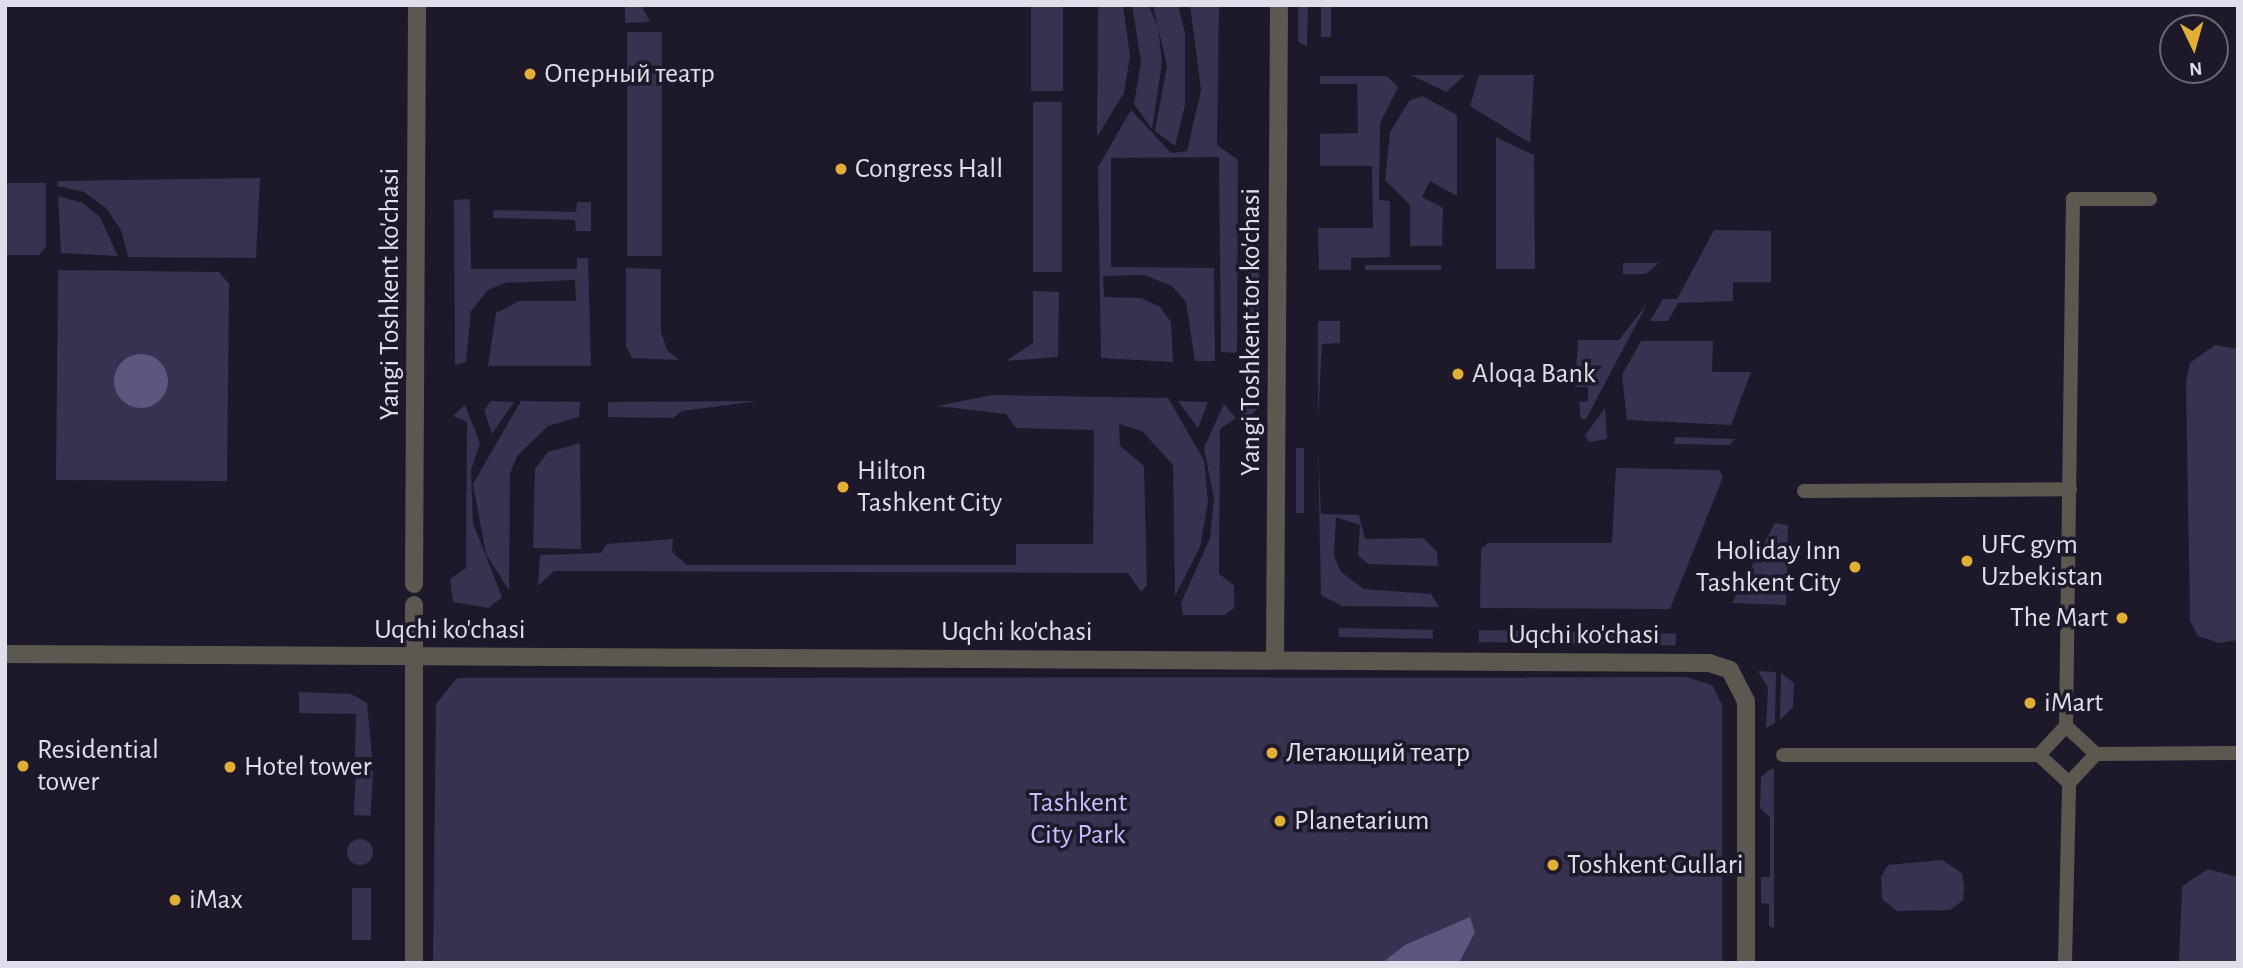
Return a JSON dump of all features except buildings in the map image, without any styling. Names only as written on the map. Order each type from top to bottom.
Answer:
[{"type":"street","name":"Yangi Toshkent ko'chasi","points":[[414,584],[417,5]]},
{"type":"street","name":"Yangi Toshkent tor ko'chasi","points":[[1275,660],[1279,5]]},
{"type":"street","points":[[2039,755],[2066,726],[2073,199],[2150,199]]},
{"type":"street","points":[[1804,491],[2070,489]]},
{"type":"street","points":[[414,605],[414,963]]},
{"type":"street","name":"Uqchi ko'chasi","points":[[5,654],[1684,662],[1730,670],[1746,701],[1745,963]]},
{"type":"street","points":[[2066,726],[2096,754],[2235,753]]},
{"type":"street","points":[[2065,963],[2069,783],[2096,754]]},
{"type":"street","points":[[1783,755],[2039,755],[2069,783]]},
{"type":"green space","points":[[625,5],[641,5],[650,22],[625,23]]},
{"type":"green space","points":[[1031,5],[1063,5],[1063,91],[1031,91]]},
{"type":"green space","points":[[1098,5],[1123,5],[1130,56],[1124,93],[1097,137]]},
{"type":"green space","points":[[1132,5],[1148,5],[1158,26],[1162,62],[1152,129],[1134,104],[1141,62]]},
{"type":"green space","points":[[1153,5],[1178,5],[1185,33],[1185,105],[1175,146],[1155,131],[1167,66]]},
{"type":"green space","points":[[1190,5],[1219,6],[1217,145],[1238,160],[1237,353],[1221,352],[1219,157],[1111,158],[1111,267],[1214,268],[1215,361],[1195,361],[1186,302],[1172,286],[1144,275],[1103,276],[1104,297],[1141,298],[1160,307],[1171,322],[1173,362],[1101,358],[1098,167],[1131,110],[1171,153],[1187,151],[1201,90]]},
{"type":"green space","points":[[1298,5],[1308,5],[1307,46],[1298,42]]},
{"type":"green space","points":[[1321,5],[1331,5],[1331,37],[1321,37]]},
{"type":"green space","points":[[627,32],[662,32],[662,256],[627,256]]},
{"type":"green space","points":[[1411,75],[1465,75],[1446,92]]},
{"type":"green space","points":[[1479,75],[1534,75],[1530,143],[1470,106]]},
{"type":"green space","points":[[1320,76],[1387,76],[1398,87],[1380,123],[1379,200],[1390,201],[1390,257],[1351,258],[1351,270],[1319,270],[1318,228],[1373,228],[1372,166],[1320,166],[1320,134],[1358,133],[1357,84],[1320,84]]},
{"type":"green space","points":[[1422,96],[1457,115],[1457,196],[1430,181],[1422,197],[1443,208],[1442,246],[1410,246],[1410,205],[1385,180],[1390,132],[1409,101]]},
{"type":"green space","points":[[1033,102],[1062,102],[1062,272],[1033,272]]},
{"type":"green space","points":[[1496,137],[1534,155],[1535,269],[1496,269]]},
{"type":"green space","points":[[260,178],[256,258],[128,257],[121,230],[106,208],[84,192],[57,186],[58,181]]},
{"type":"green space","points":[[5,183],[46,183],[46,247],[39,255],[5,255]]},
{"type":"green space","points":[[58,196],[83,203],[100,217],[118,256],[61,253]]},
{"type":"green space","points":[[1244,196],[1259,196],[1259,373],[1244,373]]},
{"type":"green space","points":[[470,199],[471,269],[577,269],[577,258],[588,258],[591,366],[488,366],[496,313],[519,301],[576,301],[575,280],[504,283],[488,290],[471,311],[466,362],[455,365],[454,200]]},
{"type":"green space","points":[[577,202],[591,202],[591,231],[576,231],[575,220],[493,218],[494,210],[576,212]]},
{"type":"green space","points":[[1714,230],[1771,231],[1771,282],[1733,282],[1733,301],[1678,303],[1668,321],[1650,321],[1663,299],[1677,299]]},
{"type":"green space","points":[[1623,263],[1659,263],[1646,274],[1623,274]]},
{"type":"green space","points":[[1365,265],[1441,265],[1441,270],[1365,270]]},
{"type":"green space","points":[[626,268],[661,269],[661,332],[667,350],[679,360],[632,358],[626,346]]},
{"type":"green space","points":[[58,270],[219,272],[229,284],[227,481],[56,480]]},
{"type":"green space","points":[[1033,291],[1059,292],[1058,357],[1006,361],[1033,343]]},
{"type":"green space","points":[[1647,304],[1586,419],[1581,419],[1579,402],[1588,401],[1588,387],[1575,387],[1578,340],[1619,340]]},
{"type":"green space","points":[[1318,321],[1340,321],[1340,343],[1322,344],[1318,419]]},
{"type":"green space","points":[[1641,341],[1713,341],[1712,372],[1751,372],[1731,425],[1627,420],[1622,375]]},
{"type":"green space","points":[[2215,345],[2238,349],[2238,640],[2219,643],[2198,636],[2190,621],[2186,381],[2190,363]]},
{"type":"green space","points":[[1243,394],[1258,408],[1244,423]]},
{"type":"green space","points":[[992,395],[1168,398],[1204,460],[1208,502],[1200,547],[1175,596],[1173,465],[1142,431],[1119,424],[1120,446],[1144,466],[1147,585],[1141,592],[1128,573],[554,571],[538,586],[540,555],[601,553],[607,544],[673,539],[672,552],[687,565],[1016,565],[1016,544],[1093,544],[1094,430],[1016,428],[1006,414],[937,406]]},
{"type":"green space","points":[[491,401],[514,402],[492,434],[484,410]]},
{"type":"green space","points":[[521,401],[580,402],[579,417],[548,426],[517,456],[510,474],[509,590],[486,554],[473,484]]},
{"type":"green space","points":[[758,401],[682,411],[673,418],[608,417],[608,402]]},
{"type":"green space","points":[[1178,401],[1208,402],[1198,428]]},
{"type":"green space","points":[[1224,404],[1236,418],[1220,429],[1219,574],[1234,585],[1234,608],[1225,615],[1183,615],[1181,603],[1210,538],[1214,499],[1204,448]]},
{"type":"green space","points":[[465,405],[480,443],[471,470],[473,523],[502,597],[489,608],[453,602],[450,579],[466,568],[467,422],[453,416]]},
{"type":"green space","points":[[1605,408],[1607,439],[1589,442],[1585,435]]},
{"type":"green space","points":[[1675,437],[1735,439],[1729,445],[1674,444]]},
{"type":"green space","points":[[580,443],[581,549],[533,548],[535,469],[548,452]]},
{"type":"green space","points":[[1296,448],[1304,448],[1304,513],[1296,513]]},
{"type":"green space","points":[[1318,448],[1321,514],[1359,515],[1365,539],[1423,538],[1437,552],[1438,566],[1368,564],[1358,555],[1360,525],[1336,517],[1334,556],[1341,572],[1364,589],[1431,594],[1439,607],[1342,606],[1321,595]]},
{"type":"green space","points":[[1616,468],[1719,470],[1723,477],[1670,609],[1480,608],[1481,549],[1488,543],[1612,543]]},
{"type":"green space","points":[[1775,523],[1788,525],[1786,605],[1732,603]]},
{"type":"green space","points":[[1339,628],[1433,630],[1433,639],[1339,637]]},
{"type":"green space","points":[[1479,630],[1676,633],[1676,645],[1479,642]]},
{"type":"green space","points":[[1758,671],[1776,672],[1775,723],[1766,728],[1768,688]]},
{"type":"green space","points":[[1781,673],[1794,683],[1793,707],[1780,720]]},
{"type":"green space","name":"Tashkent City Park","points":[[1686,677],[1712,685],[1722,705],[1722,963],[433,963],[436,704],[457,678]]},
{"type":"green space","points":[[299,692],[351,694],[367,703],[372,757],[355,757],[356,714],[299,713]]},
{"type":"green space","points":[[1772,768],[1774,928],[1769,926],[1769,904],[1761,903],[1761,877],[1770,877],[1770,817],[1760,808],[1761,777]]},
{"type":"green space","points":[[356,770],[373,771],[371,816],[354,815]]},
{"type":"green space","points":[[360,839],[369,843],[373,852],[369,861],[360,865],[351,861],[347,852],[351,843]]},
{"type":"green space","points":[[1942,860],[1962,873],[1963,900],[1950,910],[1897,911],[1882,899],[1881,877],[1888,865]]},
{"type":"green space","points":[[2208,869],[2238,877],[2238,963],[2179,963],[2182,886]]},
{"type":"green space","points":[[352,888],[371,888],[371,940],[352,940]]},
{"type":"shaded area","points":[[141,354],[160,362],[168,381],[160,400],[141,408],[122,400],[114,381],[122,362]]},
{"type":"shaded area","points":[[1470,917],[1475,932],[1459,963],[1382,963],[1405,945]]},
{"type":"place","name":"Оперный театр","points":[[530,74]]},
{"type":"place","name":"Congress Hall","points":[[841,169]]},
{"type":"place","name":"Aloqa Bank","points":[[1458,374]]},
{"type":"place","name":"Hilton Tashkent City","points":[[843,487]]},
{"type":"place","name":"UFC gym Uzbekistan","points":[[1967,561]]},
{"type":"place","name":"Holiday Inn Tashkent City","points":[[1855,567]]},
{"type":"place","name":"The Mart","points":[[2122,618]]},
{"type":"place","name":"iMart","points":[[2030,703]]},
{"type":"place","name":"Летающий театр","points":[[1272,753]]},
{"type":"place","name":"Residential tower","points":[[23,766]]},
{"type":"place","name":"Hotel tower","points":[[230,767]]},
{"type":"place","name":"Planetarium","points":[[1280,821]]},
{"type":"place","name":"Toshkent Gullari","points":[[1553,865]]},
{"type":"place","name":"iMax","points":[[175,900]]}]
